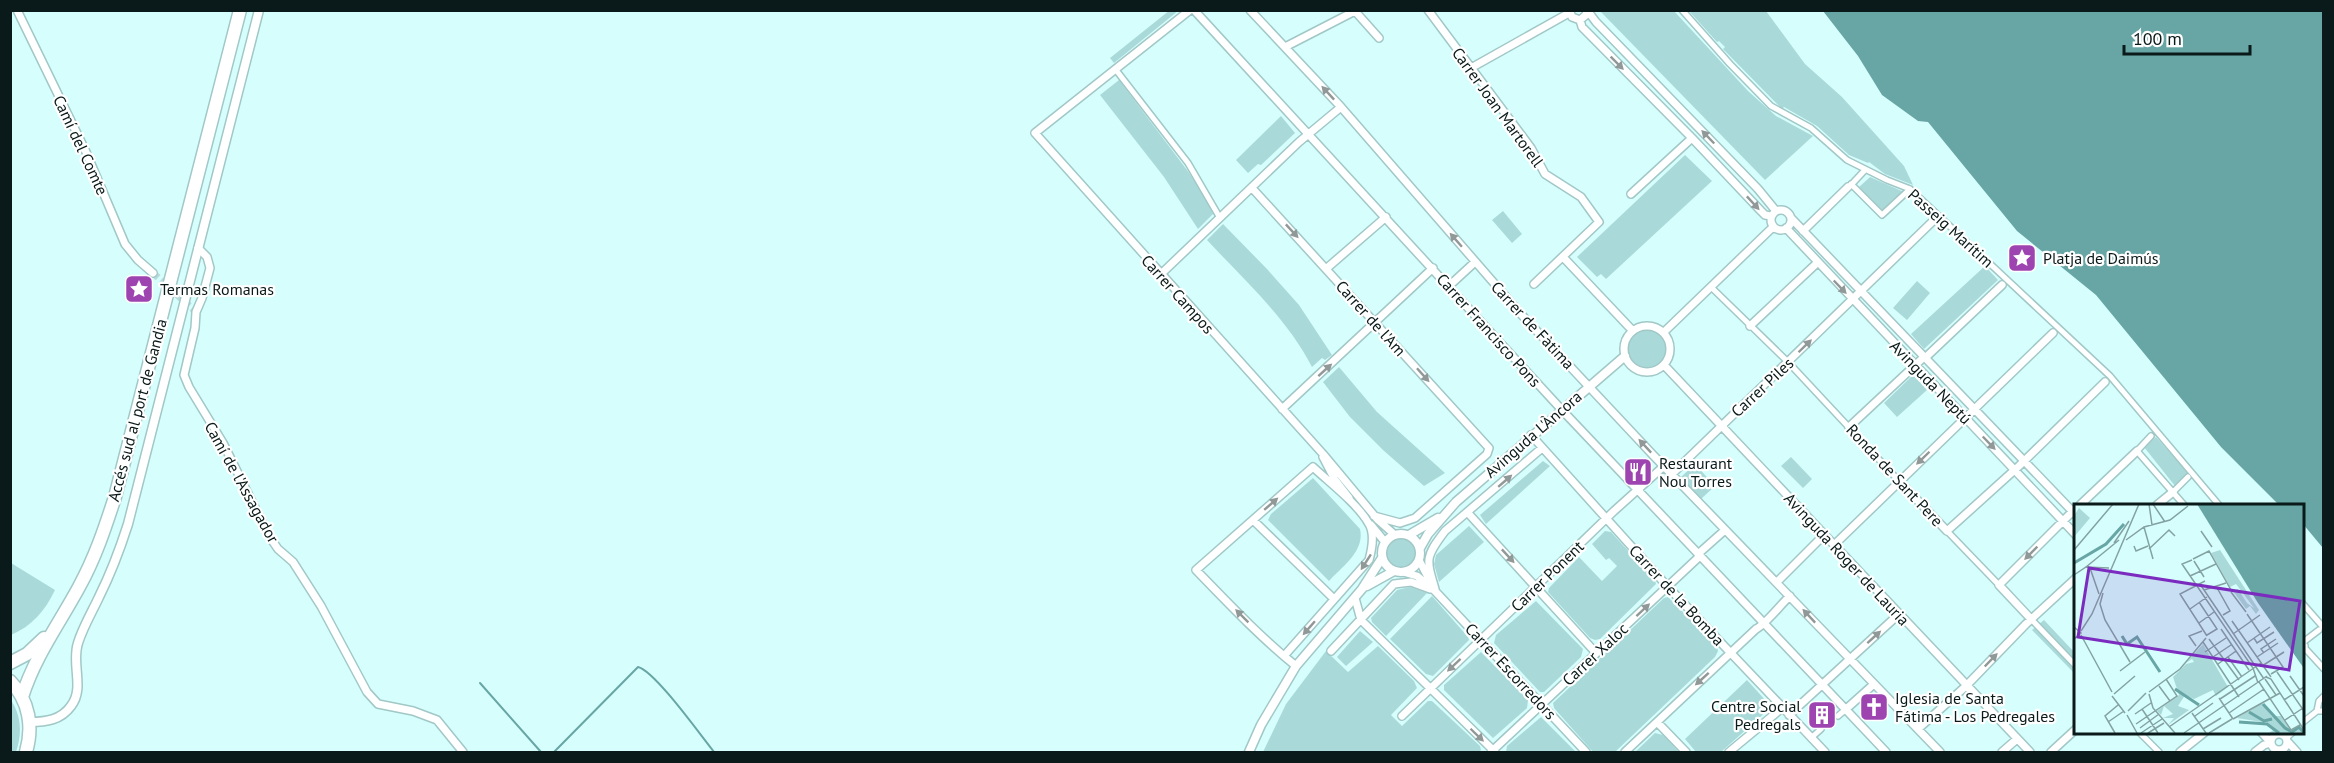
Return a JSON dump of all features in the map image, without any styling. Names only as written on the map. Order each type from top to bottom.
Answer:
[{"type":"highway","name":"Accés sud al port de Gandia","points":[[22,697],[32,670],[89,568],[115,497],[240,10]]},
{"type":"highway","name":"Accés sud al port de Gandia","points":[[10,663],[38,645],[55,626]]},
{"type":"highway","points":[[10,681],[22,697],[30,722],[26,753]]},
{"type":"street","name":"Camí del Comte","points":[[17,10],[86,152],[125,244],[153,273]]},
{"type":"street","points":[[30,722],[57,718],[66,712],[75,700],[78,689],[75,664],[77,644],[114,565],[128,524],[259,10]]},
{"type":"street","points":[[1192,10],[1116,70],[1188,163],[1220,218]]},
{"type":"street","name":"Carrer Francisco Pons","points":[[1192,10],[1302,129],[1309,133],[1561,409],[1886,753]]},
{"type":"street","name":"Carrer de Fàtima","points":[[1250,10],[1341,107],[1475,262],[1664,466],[1940,753]]},
{"type":"street","name":"Carrer Joan Martorell","points":[[1428,10],[1531,148],[1545,174],[1581,197],[1599,222],[1563,257]]},
{"type":"street","points":[[1580,20],[1586,15],[1587,10]]},
{"type":"street","points":[[1587,10],[1758,189],[1774,213],[1773,227],[1664,332]]},
{"type":"street","name":"Passeig Marítim","points":[[1682,10],[1771,106],[1811,128],[1847,160],[1910,189],[2110,376],[2218,504]]},
{"type":"street","points":[[1285,46],[1356,11],[1379,38]]},
{"type":"street","points":[[1471,68],[1569,12],[1572,18],[1580,20]]},
{"type":"street","points":[[1580,20],[1582,27],[1765,215],[1785,211],[1791,218],[1786,228],[1779,230],[1773,227]]},
{"type":"street","name":"Carrer Campos","points":[[1116,70],[1035,133],[1323,454]]},
{"type":"street","points":[[1161,274],[1309,133],[1341,107]]},
{"type":"street","points":[[1631,194],[1692,138]]},
{"type":"street","points":[[1803,231],[1865,170]]},
{"type":"street","points":[[1850,186],[1882,215],[1910,189]]},
{"type":"street","name":"Carrer de l'Am","points":[[1252,188],[1489,448],[1487,454],[1415,518],[1400,523],[1374,516]]},
{"type":"street","points":[[1326,268],[1386,217]]},
{"type":"street","name":"Avinguda Neptú","points":[[1791,218],[2074,511]]},
{"type":"street","name":"Carrer Piles","points":[[1672,474],[1932,222]]},
{"type":"street","name":"Avinguda Neptú","points":[[1786,228],[2074,533]]},
{"type":"street","name":"Camí de l'Assagador","points":[[198,248],[207,257],[210,268],[196,312],[195,328],[184,375],[189,387],[223,443],[269,536],[278,549],[293,562],[321,606],[367,692],[378,704],[413,711],[437,720],[463,753]]},
{"type":"street","points":[[1534,284],[1563,257],[1632,330]]},
{"type":"street","points":[[1449,286],[1475,262]]},
{"type":"street","points":[[1750,326],[1817,263]]},
{"type":"street","points":[[1282,409],[1433,268]]},
{"type":"street","points":[[1849,428],[2001,285]]},
{"type":"street","name":"Ronda de Sant Pere","points":[[1711,287],[1788,362],[2074,664]]},
{"type":"street","points":[[1652,325],[1664,332],[1671,345],[1664,365],[1650,372],[1642,372],[1629,363],[1625,356],[1624,342],[1632,330],[1652,325]]},
{"type":"street","points":[[1834,545],[2053,333]]},
{"type":"street","name":"Avinguda L'Àncora","points":[[1409,535],[1443,514],[1531,435],[1625,356]]},
{"type":"street","name":"Avinguda Roger de Lauria","points":[[1664,365],[2030,753]]},
{"type":"street","points":[[1947,531],[2015,470],[2105,382]]},
{"type":"street","name":"Carrer de la Bomba","points":[[1531,435],[1668,586],[1825,753]]},
{"type":"street","points":[[2081,504],[2151,436]]},
{"type":"street","points":[[1435,591],[1428,555],[1445,531],[1542,448]]},
{"type":"street","points":[[2138,451],[2183,504]]},
{"type":"street","points":[[1323,454],[1325,465],[1351,502],[1385,542]]},
{"type":"street","points":[[1323,454],[1374,516],[1395,535]]},
{"type":"street","name":"Carrer Ponent","points":[[1402,716],[1664,466]]},
{"type":"street","points":[[1296,666],[1284,657],[1196,570],[1313,467],[1351,502]]},
{"type":"street","points":[[2158,504],[2188,477]]},
{"type":"street","points":[[1468,513],[1596,653]]},
{"type":"street","points":[[1999,585],[2074,513]]},
{"type":"street","name":"Avinguda L'Àncora","points":[[1420,548],[1443,514]]},
{"type":"street","points":[[1253,520],[1334,599]]},
{"type":"street","points":[[1284,657],[1369,560],[1373,547],[1371,525]]},
{"type":"street","name":"Carrer Xaloc","points":[[1493,752],[1725,530]]},
{"type":"street","points":[[1249,753],[1261,725],[1296,666],[1362,589],[1382,558],[1385,542],[1395,535],[1409,535],[1418,543],[1419,560],[1413,569],[1398,572],[1362,589]]},
{"type":"street","points":[[1777,582],[1824,535]]},
{"type":"street","points":[[1382,558],[1389,568],[1398,572]]},
{"type":"street","name":"Carrer Escorredors","points":[[1419,560],[1435,591]]},
{"type":"street","name":"Carrer Escorredors","points":[[1398,572],[1417,576],[1435,591],[1586,753]]},
{"type":"street","points":[[1918,729],[1966,686],[2031,619],[2074,580]]},
{"type":"street","points":[[1331,651],[1394,585],[1411,582],[1435,591]]},
{"type":"street","points":[[1625,753],[1756,629],[1764,625],[1768,616],[1790,596]]},
{"type":"street","points":[[1355,598],[1361,620],[1493,752]]},
{"type":"street","points":[[2304,606],[2321,629],[2304,645]]},
{"type":"street","points":[[1789,715],[1899,614]]},
{"type":"street","points":[[2304,647],[2324,669]]},
{"type":"street","points":[[1838,716],[1874,684]]},
{"type":"street","points":[[2304,722],[2320,711],[2319,701],[2324,696]]},
{"type":"street","points":[[1729,753],[1782,708]]},
{"type":"street","points":[[1657,722],[1686,753]]},
{"type":"street","points":[[1811,738],[1821,729]]},
{"type":"street","points":[[2051,753],[2074,731]]},
{"type":"street","points":[[2140,733],[2159,753]]},
{"type":"street","points":[[2180,753],[2204,733]]},
{"type":"street","points":[[2262,733],[2278,752],[2285,748],[2283,736]]},
{"type":"street","points":[[2271,744],[2274,736],[2283,736]]},
{"type":"street","points":[[2283,736],[2297,753]]},
{"type":"street","points":[[2002,753],[2017,739]]},
{"type":"street","points":[[2255,753],[2264,745],[2271,744]]},
{"type":"shaded area","points":[[1170,10],[1178,11],[1114,63],[1110,58]]},
{"type":"shaded area","points":[[1600,11],[1674,11],[1748,91],[1776,116],[1813,136],[1765,180]]},
{"type":"shaded area","points":[[1689,11],[1766,11],[1805,64],[1842,97],[1904,166],[1913,185],[1885,174],[1869,162],[1849,155],[1817,126],[1784,107],[1782,109]]},
{"type":"shaded area","points":[[1823,11],[2323,11],[2323,548],[2304,525],[2304,504],[2278,504],[2221,447],[2096,295],[2017,231],[1928,122],[1918,121],[1882,95],[1858,56]]},
{"type":"shaded area","points":[[1119,80],[1187,170],[1215,212],[1198,229],[1164,177],[1100,95]]},
{"type":"shaded area","points":[[1281,116],[1295,133],[1261,165],[1258,164],[1248,173],[1236,160]]},
{"type":"shaded area","points":[[1685,155],[1712,181],[1606,279],[1601,274],[1597,277],[1577,257]]},
{"type":"shaded area","points":[[1870,177],[1904,192],[1882,213],[1858,188]]},
{"type":"shaded area","points":[[1503,211],[1522,234],[1512,243],[1492,220]]},
{"type":"shaded area","points":[[1223,224],[1299,305],[1332,355],[1325,360],[1322,358],[1312,367],[1278,316],[1207,240]]},
{"type":"shaded area","points":[[1985,266],[1998,280],[1924,349],[1911,334]]},
{"type":"shaded area","points":[[1917,281],[1930,293],[1907,320],[1893,308]]},
{"type":"shaded area","points":[[1652,326],[1664,332],[1669,340],[1669,358],[1664,366],[1656,371],[1642,372],[1634,369],[1627,362],[1624,344],[1627,336],[1634,329]]},
{"type":"shaded area","points":[[1339,367],[1377,412],[1445,473],[1424,486],[1350,417],[1323,382]]},
{"type":"shaded area","points":[[1913,375],[1927,390],[1897,417],[1884,403]]},
{"type":"shaded area","points":[[2156,437],[2188,473],[2175,486],[2144,447]]},
{"type":"shaded area","points":[[1791,457],[1812,479],[1803,488],[1781,466]]},
{"type":"shaded area","points":[[1543,461],[1550,466],[1486,524],[1480,515]]},
{"type":"shaded area","points":[[1695,464],[1715,486],[1701,499],[1681,477]]},
{"type":"shaded area","points":[[1313,478],[1360,529],[1361,537],[1352,558],[1329,581],[1268,520],[1271,514]]},
{"type":"shaded area","points":[[1469,526],[1484,542],[1439,582],[1434,564],[1436,555]]},
{"type":"shaded area","points":[[1605,531],[1611,532],[1655,580],[1656,584],[1600,639],[1595,640],[1590,638],[1548,592],[1549,588],[1579,557],[1602,581],[1617,566],[1609,558],[1606,560],[1592,544]]},
{"type":"shaded area","points":[[1401,534],[1415,539],[1420,553],[1415,567],[1401,572],[1387,567],[1382,553],[1387,539]]},
{"type":"shaded area","points":[[11,563],[55,590],[37,617],[11,635]]},
{"type":"shaded area","points":[[1410,587],[1427,593],[1386,636],[1371,618],[1397,590]]},
{"type":"shaded area","points":[[1432,596],[1469,640],[1433,676],[1426,674],[1390,639]]},
{"type":"shaded area","points":[[1668,597],[1717,646],[1718,651],[1715,657],[1615,752],[1593,752],[1554,708],[1553,703],[1664,598]]},
{"type":"shaded area","points":[[1536,601],[1583,649],[1581,657],[1544,692],[1540,692],[1494,643],[1496,635]]},
{"type":"shaded area","points":[[2044,620],[2074,652],[2074,673],[2032,630]]},
{"type":"shaded area","points":[[1360,631],[1373,642],[1346,666],[1337,657]]},
{"type":"shaded area","points":[[1378,646],[1414,681],[1417,688],[1391,715],[1402,726],[1428,701],[1432,701],[1480,746],[1479,752],[1263,752],[1286,704],[1326,651],[1348,672]]},
{"type":"shaded area","points":[[1481,652],[1528,700],[1527,708],[1493,738],[1444,690],[1444,685]]},
{"type":"shaded area","points":[[1747,680],[1768,703],[1767,711],[1721,752],[1696,752],[1685,739]]},
{"type":"shaded area","points":[[10,699],[17,712],[20,725],[16,752],[11,752]]},
{"type":"shaded area","points":[[1541,717],[1576,752],[1506,752],[1507,746]]},
{"type":"shaded area","points":[[1655,733],[1663,735],[1679,752],[1635,752]]},
{"type":"waterway","points":[[554,752],[638,667],[646,671],[666,691],[714,752]]},
{"type":"waterway","points":[[480,683],[541,752]]},
{"type":"tunnel","points":[[153,273],[196,312]]},
{"type":"place","name":"Platja de Daimús","points":[[2022,258]]},
{"type":"place","name":"Termas Romanas","points":[[139,289]]},
{"type":"place","name":"Restaurant Nou Torres","points":[[1638,472]]},
{"type":"place","name":"Iglesia de Santa Fátima - Los Pedregales","points":[[1874,707]]},
{"type":"place","name":"Centre Social Pedregals","points":[[1822,715]]}]
